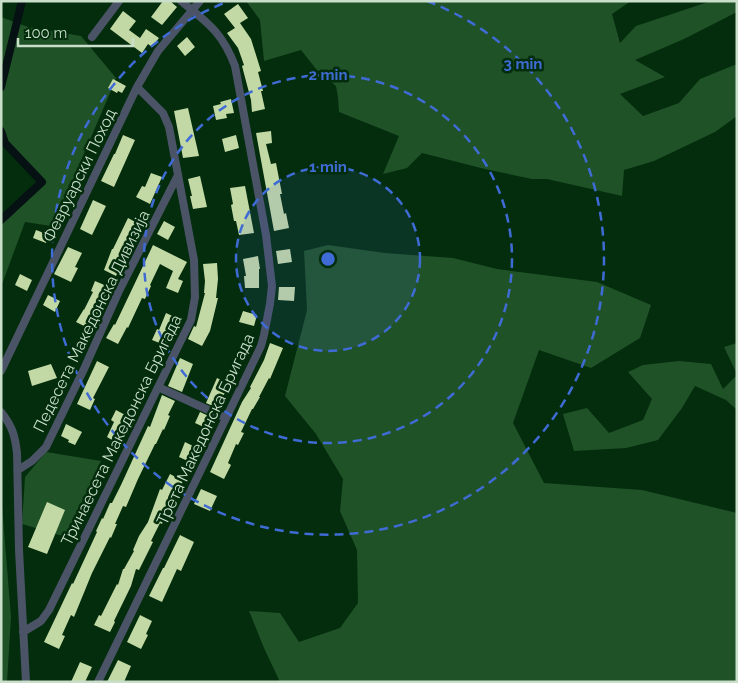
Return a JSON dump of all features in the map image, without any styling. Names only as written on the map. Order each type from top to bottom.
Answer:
[{"type":"street","points":[[92,37],[119,1]]},
{"type":"street","name":"Трета Македонска Бригада","points":[[98,682],[261,346],[272,286],[264,226],[234,66],[223,41],[216,32],[181,1]]},
{"type":"street","name":"Февруарски Поход","points":[[1,371],[137,87],[158,51],[200,1]]},
{"type":"street","name":"Тринаесета Македонска Бригада","points":[[23,632],[40,621],[49,610],[191,320],[195,297],[194,260],[166,119],[160,109],[137,87]]},
{"type":"street","name":"Педесета Македонска Дивизија","points":[[18,470],[32,461],[46,447],[119,291],[178,175]]},
{"type":"street","points":[[158,386],[226,418]]},
{"type":"street","points":[[1,412],[12,427],[18,470],[19,550],[26,682]]},
{"type":"green space","points":[[246,1],[631,1],[612,14],[620,43],[636,26],[711,1],[737,1],[737,12],[684,39],[635,60],[665,77],[620,94],[643,116],[679,103],[700,79],[737,64],[737,116],[715,132],[654,161],[624,170],[622,196],[547,179],[532,179],[485,169],[422,153],[407,168],[383,174],[399,136],[339,112],[336,86],[316,69],[301,50],[264,61],[260,20]]},
{"type":"green space","points":[[1,17],[28,27],[81,36],[116,78],[65,198],[51,226],[25,222],[1,287],[1,220],[42,182],[5,143],[1,131]]},
{"type":"green space","points":[[328,245],[385,253],[453,258],[497,269],[597,282],[651,305],[640,338],[591,368],[539,350],[513,423],[544,483],[642,490],[737,513],[737,682],[280,682],[249,611],[280,613],[299,642],[340,628],[358,603],[357,550],[340,511],[343,479],[316,434],[285,396],[307,310],[304,251]]},
{"type":"green space","points":[[737,343],[737,374],[724,347]]},
{"type":"green space","points":[[679,361],[711,364],[723,389],[737,375],[737,410],[726,400],[695,386],[682,408],[658,440],[626,448],[574,451],[563,414],[587,408],[609,433],[643,420],[652,399],[628,372],[643,365]]},
{"type":"green space","points":[[46,452],[101,461],[66,537],[22,524],[25,477]]},
{"type":"green space","points":[[1,493],[11,617],[7,682],[1,682]]},
{"type":"building","points":[[163,1],[170,1],[177,7],[162,25],[151,17]]},
{"type":"building","points":[[238,4],[248,18],[240,23],[251,39],[261,71],[258,72],[265,109],[252,112],[251,100],[242,66],[244,65],[238,48],[227,33],[235,28],[224,14]]},
{"type":"building","points":[[123,11],[136,21],[129,30],[140,38],[146,29],[159,38],[152,47],[148,44],[142,53],[110,29]]},
{"type":"building","points":[[187,37],[195,47],[185,56],[177,46]]},
{"type":"building","points":[[113,79],[126,86],[122,93],[118,91],[117,93],[108,88]]},
{"type":"building","points":[[231,99],[234,113],[226,114],[227,118],[216,120],[213,106]]},
{"type":"building","points":[[188,108],[199,156],[183,158],[174,111]]},
{"type":"building","points":[[271,131],[272,143],[266,144],[271,164],[276,163],[284,214],[286,213],[289,228],[274,231],[256,133]]},
{"type":"building","points":[[123,135],[135,140],[114,187],[101,181]]},
{"type":"building","points":[[236,135],[239,148],[225,152],[222,139]]},
{"type":"building","points":[[151,173],[162,177],[150,204],[136,197],[142,186],[145,187]]},
{"type":"building","points":[[200,176],[207,207],[193,209],[188,179]]},
{"type":"building","points":[[245,186],[254,233],[239,235],[236,221],[234,221],[230,188]]},
{"type":"building","points":[[93,200],[106,206],[92,235],[80,229]]},
{"type":"building","points":[[128,218],[141,225],[116,276],[104,270],[112,249]]},
{"type":"building","points":[[164,221],[175,227],[168,240],[157,234]]},
{"type":"building","points":[[36,230],[49,235],[46,243],[33,238]]},
{"type":"building","points":[[153,245],[187,262],[178,279],[183,281],[178,293],[166,288],[173,271],[160,264],[145,299],[142,298],[118,344],[106,338],[115,325]]},
{"type":"building","points":[[68,247],[82,253],[75,267],[78,268],[71,282],[54,274]]},
{"type":"building","points":[[290,249],[292,262],[278,264],[276,251]]},
{"type":"building","points":[[258,256],[260,269],[259,288],[245,288],[244,276],[246,276],[243,259]]},
{"type":"building","points":[[217,263],[216,298],[218,298],[210,331],[202,346],[188,339],[194,326],[196,327],[205,293],[203,264]]},
{"type":"building","points":[[20,274],[32,280],[27,291],[15,285]]},
{"type":"building","points":[[95,281],[109,287],[90,329],[76,322],[93,292],[91,291]]},
{"type":"building","points":[[279,287],[295,287],[294,301],[278,300]]},
{"type":"building","points":[[48,295],[60,301],[55,312],[43,305]]},
{"type":"building","points":[[243,311],[257,315],[254,326],[239,322]]},
{"type":"building","points":[[166,313],[179,319],[167,346],[152,340],[157,329],[159,330]]},
{"type":"building","points":[[270,343],[283,348],[270,379],[241,432],[244,433],[238,445],[236,444],[228,463],[231,465],[224,479],[210,472],[242,402],[251,388]]},
{"type":"building","points":[[180,358],[193,364],[182,392],[168,386]]},
{"type":"building","points":[[97,361],[109,367],[93,398],[95,399],[90,410],[77,404]]},
{"type":"building","points":[[51,364],[57,378],[32,386],[28,371]]},
{"type":"building","points":[[217,378],[229,384],[222,399],[224,400],[220,409],[206,403]]},
{"type":"building","points":[[162,395],[175,401],[168,415],[170,416],[126,507],[123,506],[111,538],[92,573],[74,617],[71,615],[62,635],[65,636],[59,649],[44,642],[73,584],[102,518],[121,485],[148,426],[150,427]]},
{"type":"building","points":[[116,410],[129,417],[117,443],[107,437],[114,422],[111,420]]},
{"type":"building","points":[[200,412],[213,418],[208,429],[195,423]]},
{"type":"building","points":[[66,424],[82,432],[75,445],[61,436]]},
{"type":"building","points":[[185,442],[199,449],[192,463],[179,457]]},
{"type":"building","points":[[170,474],[183,481],[177,493],[175,492],[162,524],[160,523],[151,541],[153,542],[139,570],[136,569],[131,586],[110,632],[94,625],[118,585],[123,569],[148,522],[160,489],[162,490]]},
{"type":"building","points":[[201,489],[217,496],[210,511],[194,504]]},
{"type":"building","points":[[47,502],[65,510],[47,554],[28,547]]},
{"type":"building","points":[[180,535],[194,542],[181,571],[177,569],[162,602],[149,596]]},
{"type":"building","points":[[140,615],[152,621],[141,649],[127,642]]},
{"type":"building","points":[[118,660],[131,666],[124,682],[107,682]]},
{"type":"building","points":[[80,662],[92,667],[85,682],[71,682]]},
{"type":"waterway","points":[[1,87],[22,1]]},
{"type":"waterway","points":[[1,131],[5,143],[42,182],[1,220]]}]
